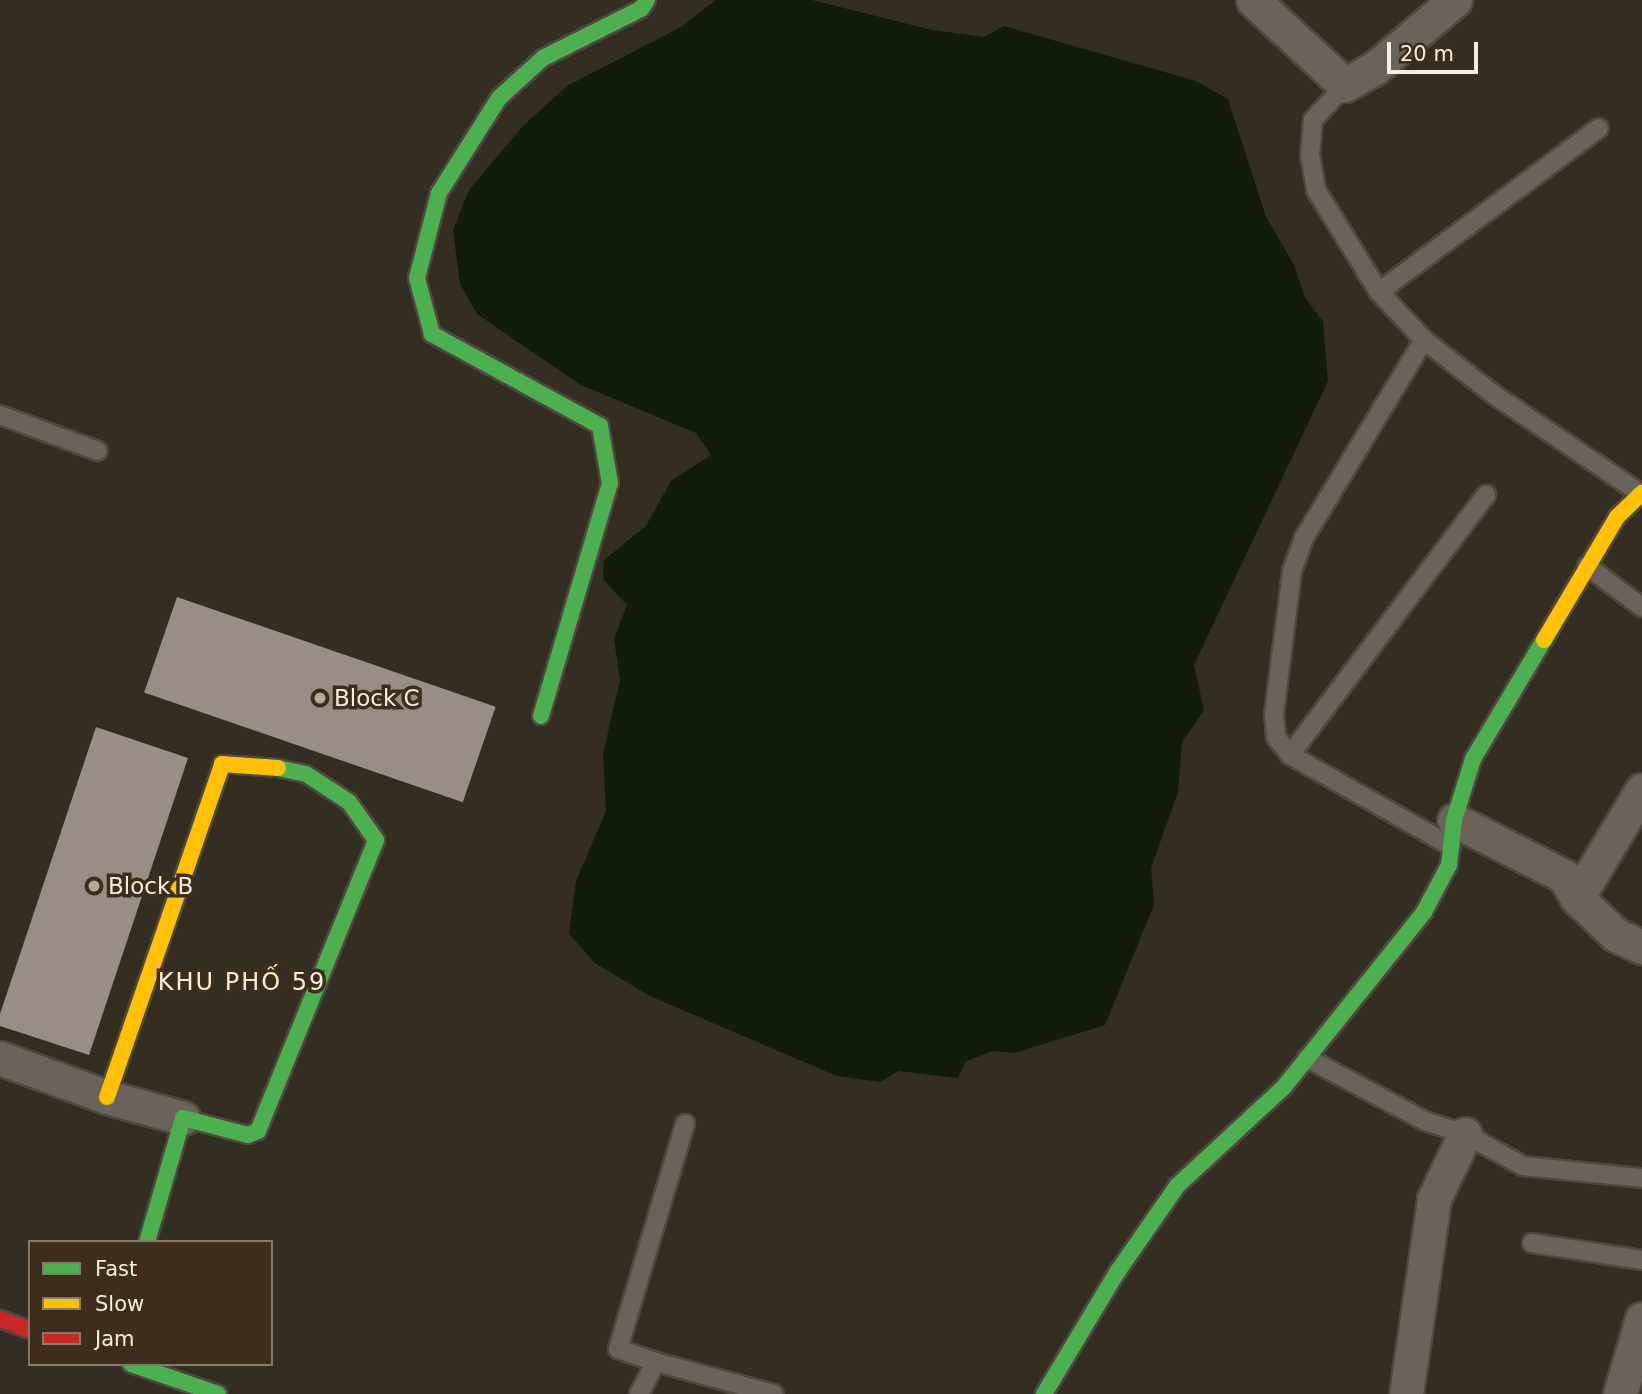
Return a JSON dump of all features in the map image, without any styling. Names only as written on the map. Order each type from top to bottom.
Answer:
[{"type":"street","points":[[541,716],[610,483],[600,426],[432,334],[418,278],[439,193],[499,98],[543,58],[641,9],[647,0]]},
{"type":"street","points":[[1253,0],[1345,85],[1375,68],[1455,0]]},
{"type":"street","points":[[1044,1394],[1118,1271],[1177,1186],[1284,1087],[1424,912],[1449,866],[1452,833],[1473,759],[1617,517],[1641,494]]},
{"type":"street","points":[[0,1058],[107,1097],[233,1134],[258,1131],[376,840],[349,802],[306,774],[251,763],[222,764],[107,1097]]},
{"type":"street","points":[[1577,898],[1642,790]]},
{"type":"street","points":[[1452,833],[1564,876],[1577,898],[1616,935],[1642,947]]},
{"type":"street","points":[[147,1240],[183,1118]]},
{"type":"street","points":[[1406,1394],[1434,1199],[1465,1134]]},
{"type":"street","points":[[0,1319],[28,1328]]},
{"type":"street","points":[[1620,1394],[1642,1319]]},
{"type":"street","points":[[137,1366],[218,1394]]},
{"type":"lane","points":[[1345,85],[1313,120],[1310,155],[1316,190],[1379,292],[1424,340],[1537,426],[1641,494]]},
{"type":"lane","points":[[1379,292],[1599,128]]},
{"type":"lane","points":[[1424,340],[1304,538],[1292,571],[1274,714],[1276,737],[1290,755],[1452,833]]},
{"type":"lane","points":[[0,415],[98,452]]},
{"type":"lane","points":[[1290,755],[1486,495]]},
{"type":"lane","points":[[1587,566],[1642,607]]},
{"type":"lane","points":[[1307,1058],[1425,1121],[1465,1134],[1523,1166],[1642,1178]]},
{"type":"lane","points":[[685,1124],[618,1349],[774,1394]]},
{"type":"lane","points":[[1532,1243],[1642,1260]]},
{"type":"lane","points":[[639,1394],[656,1362]]},
{"type":"shaded area","points":[[716,0],[812,0],[932,30],[984,37],[1004,26],[1196,81],[1228,99],[1266,217],[1294,265],[1305,297],[1323,322],[1328,381],[1194,665],[1204,710],[1182,742],[1178,792],[1151,868],[1154,905],[1105,1025],[1014,1053],[992,1051],[965,1062],[958,1078],[899,1071],[880,1082],[837,1076],[650,996],[595,963],[569,934],[576,881],[606,811],[603,754],[620,680],[614,639],[627,605],[603,579],[604,560],[646,526],[671,481],[711,455],[696,433],[581,385],[477,314],[460,284],[453,230],[469,190],[523,126],[567,86],[681,27]]},
{"type":"building","name":"Block C","points":[[177,597],[496,707],[463,802],[144,692]]},
{"type":"building","name":"Block B","points":[[96,727],[188,758],[89,1055],[0,1026],[0,1014]]},
{"type":"traffic: fast","points":[[541,716],[610,483],[600,426],[432,334],[417,278],[439,193],[499,98],[543,58],[641,9],[647,0]]},
{"type":"traffic: fast","points":[[1044,1394],[1118,1271],[1177,1186],[1284,1087],[1424,912],[1449,865],[1454,820],[1473,759],[1544,640]]},
{"type":"traffic: fast","points":[[148,1240],[183,1118],[248,1135],[258,1131],[376,840],[349,802],[306,774],[278,768]]},
{"type":"traffic: fast","points":[[137,1366],[218,1394]]},
{"type":"traffic: slow","points":[[1544,640],[1617,517],[1642,493]]},
{"type":"traffic: slow","points":[[107,1097],[222,764],[278,768]]},
{"type":"traffic: jam","points":[[0,1319],[28,1329]]},
{"type":"place","name":"Block C","points":[[320,698]]},
{"type":"place","name":"Block B","points":[[94,886]]},
{"type":"district","name":"KHU PHỐ 59","points":[[242,983]]}]
